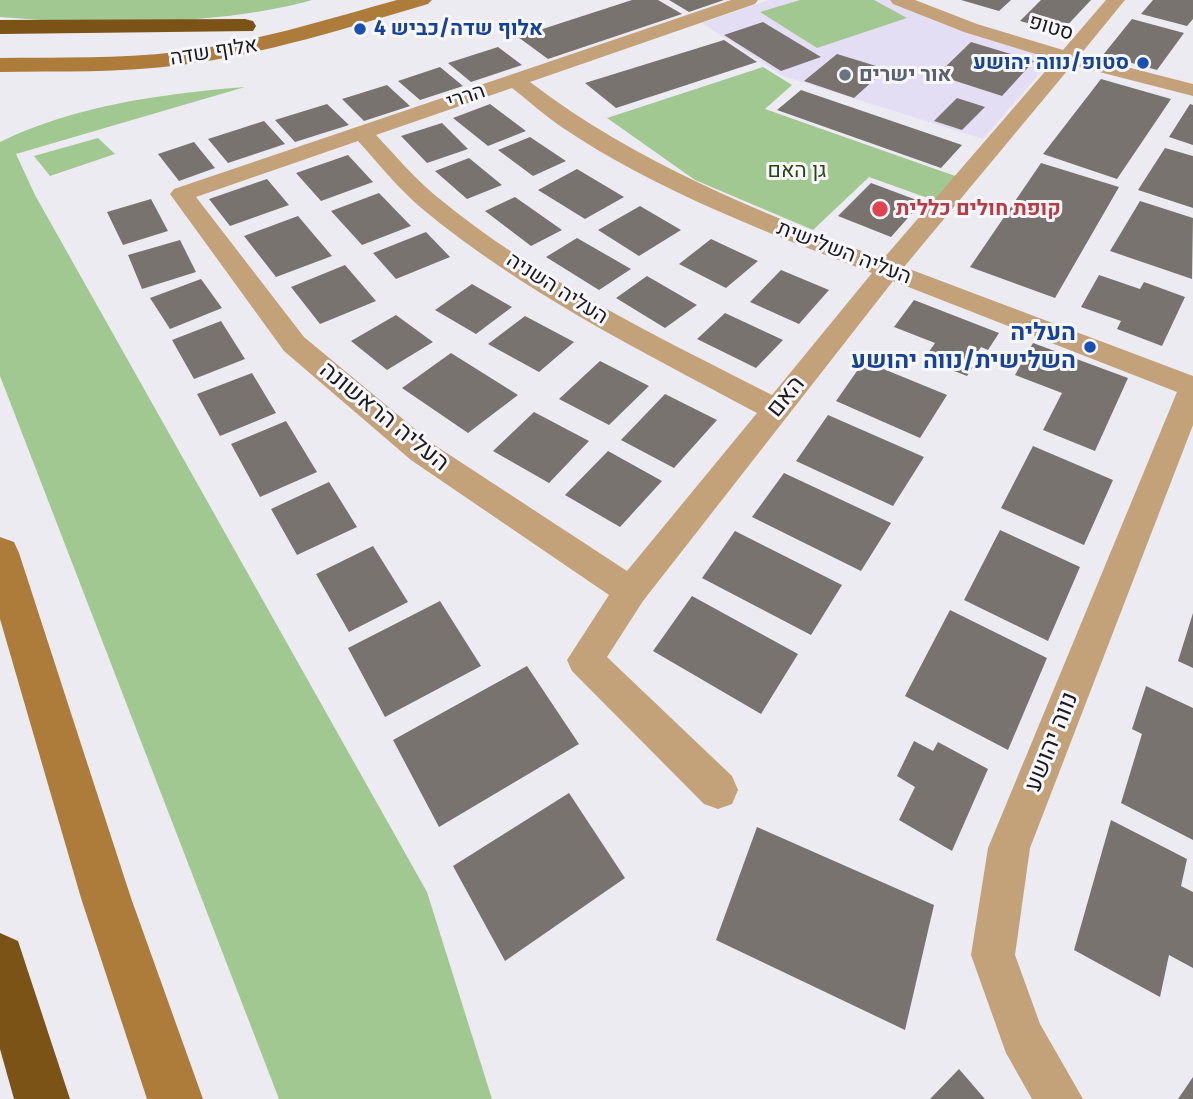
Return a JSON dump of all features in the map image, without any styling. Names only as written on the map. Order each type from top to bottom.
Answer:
[{"type":"highway","points":[[0,27],[245,26]]},
{"type":"highway","points":[[0,959],[41,1099]]},
{"type":"main road","name":"אלוף שדה","points":[[0,41],[145,40],[245,26],[356,0]]},
{"type":"main road","name":"אלוף שדה","points":[[5,67],[117,63],[201,56],[260,45],[421,0]]},
{"type":"main road","points":[[0,553],[106,898],[175,1099]]},
{"type":"street","name":"הררי","points":[[182,194],[749,0]]},
{"type":"street","name":"סטופ","points":[[899,0],[935,16],[1068,57],[1193,90]]},
{"type":"street","name":"האם","points":[[718,790],[585,660],[631,591],[888,270],[1116,0]]},
{"type":"street","name":"העליה השלישית","points":[[515,80],[570,123],[650,169],[741,214],[1193,388]]},
{"type":"street","name":"העליה השניה","points":[[362,133],[428,201],[515,265],[615,325],[776,410]]},
{"type":"street","name":"העליה הראשונה","points":[[182,194],[294,344],[422,452],[631,591]]},
{"type":"street","name":"נווה יהושע","points":[[1059,1099],[1022,1037],[993,955],[1009,848],[1180,461],[1193,388]]},
{"type":"shaded area","points":[[769,0],[890,0],[929,17],[1053,58],[983,139],[783,76],[702,23]]},
{"type":"green space","points":[[0,0],[312,0],[238,15],[116,22],[0,17]]},
{"type":"green space","points":[[800,0],[874,0],[907,18],[817,48],[760,12]]},
{"type":"green space","name":"גן האם","points":[[763,67],[792,85],[765,109],[958,177],[936,201],[869,177],[813,230],[695,180],[607,118]]},
{"type":"green space","points":[[245,87],[16,154],[35,195],[427,892],[492,1099],[279,1099],[0,376],[0,142],[59,119],[120,103]]},
{"type":"green space","points":[[98,138],[115,154],[50,176],[34,156]]},
{"type":"building","points":[[632,0],[658,0],[682,14],[548,59],[518,37]]},
{"type":"building","points":[[669,0],[724,0],[689,12]]},
{"type":"building","points":[[961,0],[1011,0],[999,11]]},
{"type":"building","points":[[1041,0],[1091,0],[1061,32],[1020,21]]},
{"type":"building","points":[[1153,0],[1193,0],[1193,19],[1187,26],[1141,14]]},
{"type":"building","points":[[1132,19],[1184,33],[1157,70],[1103,55]]},
{"type":"building","points":[[763,22],[821,57],[781,71],[724,35]]},
{"type":"building","points":[[724,40],[757,62],[616,108],[585,83]]},
{"type":"building","points":[[971,42],[1034,61],[1002,96],[937,75]]},
{"type":"building","points":[[498,47],[522,65],[471,82],[448,63]]},
{"type":"building","name":"אור ישרים","points":[[837,54],[886,69],[854,98],[804,81]]},
{"type":"building","points":[[440,67],[463,86],[420,100],[398,81]]},
{"type":"building","points":[[1101,79],[1171,99],[1117,179],[1043,154]]},
{"type":"building","points":[[387,85],[410,106],[364,121],[342,99]]},
{"type":"building","points":[[801,90],[962,145],[941,168],[777,110]]},
{"type":"building","points":[[957,98],[985,107],[962,130],[934,121]]},
{"type":"building","points":[[327,104],[349,125],[295,142],[275,120]]},
{"type":"building","points":[[490,104],[526,131],[488,146],[453,118]]},
{"type":"building","points":[[1190,104],[1193,105],[1193,145],[1169,137]]},
{"type":"building","points":[[264,121],[285,144],[228,163],[208,139]]},
{"type":"building","points":[[442,123],[468,149],[427,163],[401,136]]},
{"type":"building","points":[[530,137],[566,161],[533,176],[498,150]]},
{"type":"building","points":[[194,142],[215,168],[179,181],[158,154]]},
{"type":"building","points":[[1165,148],[1193,156],[1193,208],[1138,190]]},
{"type":"building","points":[[348,155],[373,182],[321,201],[296,173]]},
{"type":"building","points":[[469,158],[502,185],[467,199],[435,171]]},
{"type":"building","points":[[1041,163],[1119,187],[1055,298],[970,267]]},
{"type":"building","points":[[577,169],[624,197],[585,219],[538,190]]},
{"type":"building","points":[[267,179],[289,205],[230,226],[209,199]]},
{"type":"building","name":"קופת חולים כללית","points":[[871,183],[922,202],[891,237],[838,216]]},
{"type":"building","points":[[379,193],[411,226],[362,245],[331,211]]},
{"type":"building","points":[[515,197],[562,230],[531,246],[485,211]]},
{"type":"building","points":[[151,199],[168,231],[123,245],[107,212]]},
{"type":"building","points":[[1140,201],[1193,218],[1192,279],[1110,251]]},
{"type":"building","points":[[640,206],[681,230],[639,256],[598,230]]},
{"type":"building","points":[[298,216],[332,256],[276,277],[244,236]]},
{"type":"building","points":[[426,232],[450,257],[396,279],[373,253]]},
{"type":"building","points":[[577,238],[631,269],[599,290],[546,257]]},
{"type":"building","points":[[711,239],[758,261],[726,288],[679,264]]},
{"type":"building","points":[[180,240],[196,272],[142,289],[128,255]]},
{"type":"building","points":[[345,265],[376,301],[320,324],[291,287]]},
{"type":"building","points":[[781,270],[829,290],[799,324],[750,302]]},
{"type":"building","points":[[1099,275],[1140,289],[1144,282],[1185,297],[1162,346],[1117,329],[1121,321],[1081,307]]},
{"type":"building","points":[[647,276],[697,305],[665,328],[616,298]]},
{"type":"building","points":[[201,279],[222,308],[170,329],[150,298]]},
{"type":"building","points":[[472,284],[512,307],[476,334],[435,310]]},
{"type":"building","points":[[914,300],[999,333],[988,350],[981,347],[969,365],[973,367],[967,376],[924,359],[935,343],[894,327]]},
{"type":"building","points":[[725,313],[783,340],[756,368],[697,339]]},
{"type":"building","points":[[396,315],[433,342],[387,370],[351,341]]},
{"type":"building","points":[[525,316],[574,342],[539,372],[488,344]]},
{"type":"building","points":[[221,321],[245,359],[194,379],[172,340]]},
{"type":"building","points":[[1033,343],[1128,378],[1095,451],[1043,430],[1062,393],[1015,375]]},
{"type":"building","points":[[451,353],[518,395],[468,433],[402,388]]},
{"type":"building","points":[[600,361],[649,386],[609,425],[559,399]]},
{"type":"building","points":[[864,361],[947,395],[920,438],[836,401]]},
{"type":"building","points":[[252,373],[276,413],[220,436],[197,394]]},
{"type":"building","points":[[665,394],[717,420],[674,468],[621,440]]},
{"type":"building","points":[[534,412],[589,441],[549,483],[493,451]]},
{"type":"building","points":[[828,415],[924,457],[893,506],[796,461]]},
{"type":"building","points":[[286,421],[317,472],[260,497],[231,444]]},
{"type":"building","points":[[1033,446],[1113,480],[1084,545],[1001,508]]},
{"type":"building","points":[[608,451],[662,481],[620,527],[565,495]]},
{"type":"building","points":[[784,473],[891,523],[861,571],[752,517]]},
{"type":"building","points":[[329,482],[357,527],[297,555],[271,509]]},
{"type":"building","points":[[1000,530],[1080,567],[1048,641],[964,600]]},
{"type":"building","points":[[735,531],[842,585],[811,635],[702,578]]},
{"type":"building","points":[[373,546],[408,602],[349,632],[316,574]]},
{"type":"building","points":[[692,596],[798,654],[761,714],[653,651]]},
{"type":"building","points":[[440,601],[481,666],[385,717],[348,648]]},
{"type":"building","points":[[950,610],[1047,658],[1008,750],[905,696]]},
{"type":"building","points":[[1193,613],[1193,668],[1178,661]]},
{"type":"building","points":[[527,666],[579,744],[439,827],[393,740]]},
{"type":"building","points":[[1146,686],[1193,708],[1193,840],[1121,803],[1142,734],[1132,729]]},
{"type":"building","points":[[914,741],[933,751],[938,742],[988,769],[952,851],[899,820],[915,787],[897,776]]},
{"type":"building","points":[[569,793],[625,878],[505,961],[453,866]]},
{"type":"building","points":[[1111,820],[1187,859],[1181,886],[1193,892],[1193,968],[1169,955],[1160,997],[1074,950]]},
{"type":"building","points":[[757,827],[934,905],[905,1030],[716,940]]},
{"type":"building","points":[[959,1069],[985,1099],[930,1099]]},
{"type":"building","points":[[1193,1077],[1193,1099],[1178,1099]]},
{"type":"place","name":"אלוף שדה/כביש 4","points":[[360,29]]},
{"type":"place","name":"סטופ/נווה יהושע","points":[[1143,63]]},
{"type":"place","name":"אור ישרים","points":[[845,75]]},
{"type":"place","name":"קופת חולים כללית","points":[[880,209]]},
{"type":"place","name":"העליה השלישית/נווה יהושע","points":[[1090,347]]}]
